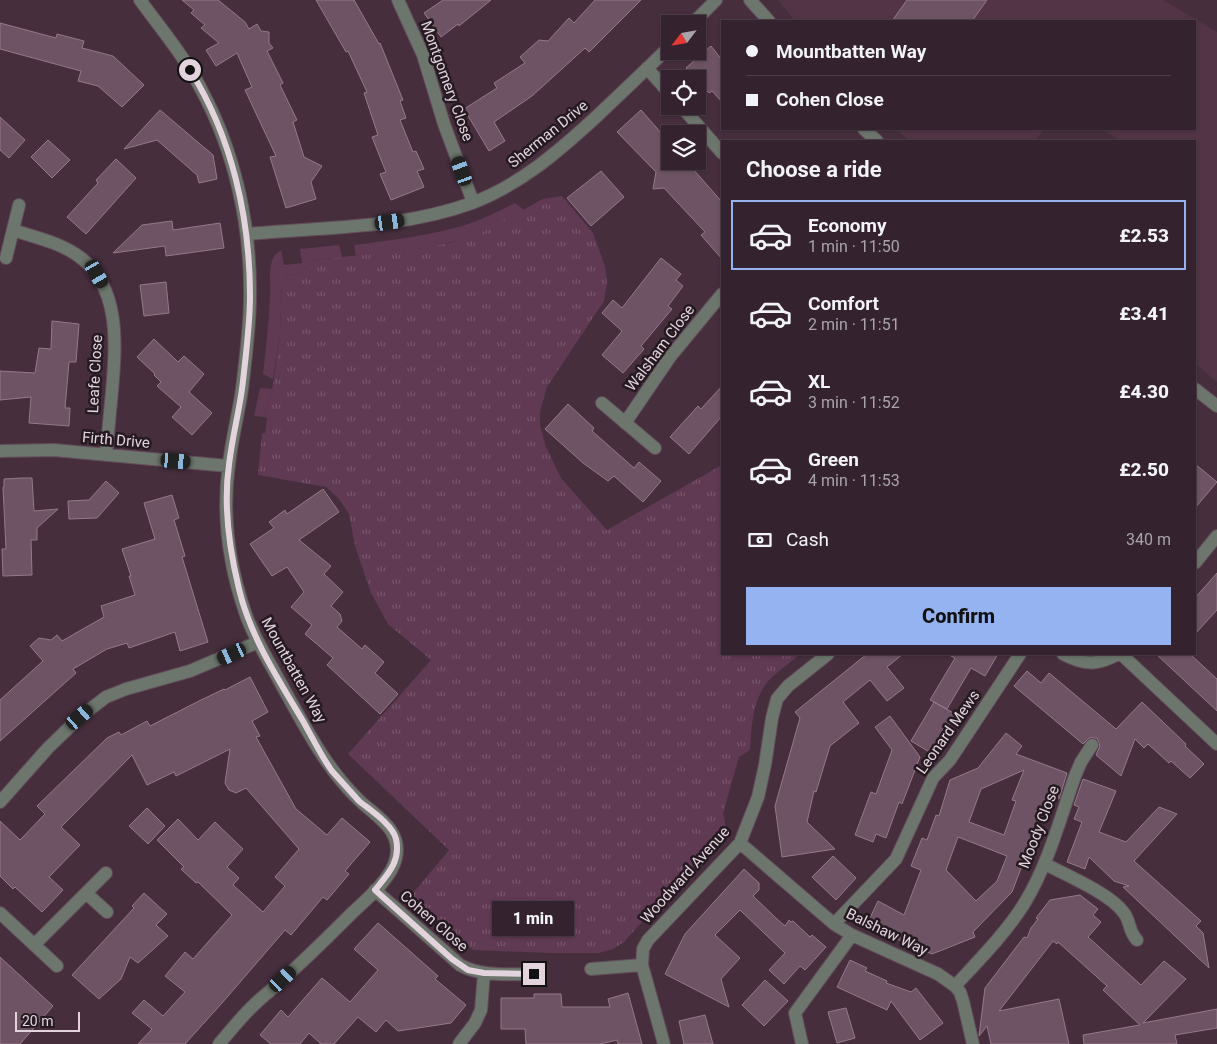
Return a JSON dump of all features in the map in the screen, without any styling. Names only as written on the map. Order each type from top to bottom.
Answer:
[{"type":"street","name":"Mountbatten Way","points":[[140,0],[180,54],[200,87],[212,112],[226,144],[239,189],[247,234],[250,298],[243,382],[228,466],[227,517],[230,550],[245,614],[258,642],[331,769],[396,836],[396,861],[375,890],[255,1004],[219,1044]]},
{"type":"street","name":"Montgomery Close","points":[[398,0],[423,55],[444,124],[473,202]]},
{"type":"street","points":[[701,15],[716,0]]},
{"type":"street","points":[[750,0],[768,20]]},
{"type":"street","name":"Sherman Drive","points":[[247,234],[407,220],[473,202],[526,175],[550,157],[661,55]]},
{"type":"street","points":[[647,68],[661,84]]},
{"type":"street","points":[[689,115],[721,152]]},
{"type":"street","points":[[865,130],[876,140]]},
{"type":"street","points":[[6,258],[19,205]]},
{"type":"street","name":"Leafe Close","points":[[13,230],[64,247],[83,259],[93,269],[105,288],[110,305],[115,352],[106,455]]},
{"type":"street","name":"Walsham Close","points":[[625,423],[670,357],[721,295]]},
{"type":"street","points":[[1196,390],[1217,406]]},
{"type":"street","points":[[602,404],[655,448]]},
{"type":"street","name":"Firth Drive","points":[[0,451],[46,450],[228,466]]},
{"type":"street","points":[[1196,562],[1217,536]]},
{"type":"street","points":[[0,802],[48,748],[80,717],[106,697],[126,689],[190,671],[258,642]]},
{"type":"street","name":"Woodward Avenue","points":[[664,1044],[642,965],[643,949],[648,940],[740,843],[758,797],[777,699],[788,686],[827,655]]},
{"type":"street","name":"Leonard Mews","points":[[834,924],[896,858],[933,778],[950,760],[1019,655]]},
{"type":"street","points":[[1065,655],[1077,661],[1087,663],[1098,662],[1117,655]]},
{"type":"street","points":[[1121,655],[1217,744]]},
{"type":"street","name":"Moody Close","points":[[955,986],[998,939],[1024,904],[1045,864],[1075,776],[1092,745]]},
{"type":"street","name":"Balshaw Way","points":[[740,843],[834,924],[852,935],[938,974],[955,986]]},
{"type":"street","points":[[1045,864],[1103,894],[1124,913],[1131,934],[1138,940]]},
{"type":"street","points":[[34,944],[106,873]]},
{"type":"street","name":"Cohen Close","points":[[375,890],[468,970],[484,973],[534,974]]},
{"type":"street","points":[[86,893],[107,912]]},
{"type":"street","points":[[0,913],[57,966]]},
{"type":"street","points":[[802,1044],[795,1013],[852,935]]},
{"type":"street","points":[[591,969],[642,965]]},
{"type":"street","points":[[459,1044],[475,1024],[481,1010],[484,973]]},
{"type":"street","points":[[955,986],[960,992],[963,1001],[973,1044]]},
{"type":"shaded area","points":[[778,0],[1163,0],[1217,32],[1217,382],[1196,364],[1196,140],[1118,140],[1104,130],[1196,130],[1196,20],[794,20]]},
{"type":"shaded area","points":[[897,130],[1043,130],[1036,140],[908,140]]},
{"type":"green space","points":[[562,196],[593,233],[605,266],[607,283],[604,301],[547,387],[540,412],[540,426],[546,447],[561,478],[607,530],[721,466],[721,655],[799,655],[770,679],[756,704],[750,750],[739,757],[723,813],[726,828],[624,942],[613,949],[599,953],[473,950],[414,897],[414,892],[449,850],[348,754],[431,660],[388,624],[371,593],[355,546],[349,514],[339,499],[326,487],[258,475],[262,434],[265,433],[267,418],[264,417],[273,385],[280,332],[282,285],[289,275],[301,273],[314,260],[416,249],[450,243],[482,232],[543,199]]},
{"type":"green space","points":[[515,203],[524,210],[467,238],[436,246],[356,256],[354,245],[451,229],[478,220]]},
{"type":"green space","points":[[339,245],[342,257],[314,260],[301,273],[289,275],[282,285],[280,332],[273,379],[263,374],[269,316],[270,270],[273,258],[281,250],[284,265],[302,263],[300,249]]},
{"type":"green space","points":[[260,388],[272,389],[264,417],[254,416]]},
{"type":"building","points":[[182,0],[218,0],[245,22],[249,29],[257,24],[261,31],[269,32],[269,43],[273,48],[267,51],[283,83],[280,85],[297,120],[293,122],[304,157],[322,166],[311,182],[316,199],[286,208],[270,157],[276,156],[245,90],[252,87],[237,53],[216,66],[206,50],[219,43],[201,28],[205,25],[191,13],[194,10]]},
{"type":"building","points":[[316,0],[354,0],[380,43],[403,100],[400,101],[406,118],[400,120],[413,152],[416,151],[424,169],[417,171],[424,187],[391,200],[380,174],[386,172],[372,137],[378,135],[364,93],[367,92],[348,51],[346,52]]},
{"type":"building","points":[[443,0],[491,0],[459,26],[458,24],[441,37],[424,13]]},
{"type":"building","points":[[595,0],[641,0],[589,52],[585,48],[532,96],[494,122],[505,141],[489,151],[464,109],[497,88],[494,83],[525,63],[520,57],[539,40],[548,41],[569,18],[574,23]]},
{"type":"building","points":[[907,0],[987,0],[973,20],[893,20]]},
{"type":"building","points":[[0,23],[56,38],[57,34],[84,41],[82,48],[113,56],[144,85],[122,107],[98,86],[78,81],[81,71],[0,49]]},
{"type":"building","points":[[711,46],[721,59],[721,101],[712,91],[709,93],[706,90],[706,70],[688,70],[686,68],[695,60],[706,60],[706,50]]},
{"type":"building","points":[[160,110],[213,155],[217,179],[199,183],[197,175],[157,140],[124,149]]},
{"type":"building","points":[[641,110],[661,133],[661,170],[694,170],[721,201],[721,258],[701,235],[705,232],[664,188],[653,189],[656,172],[617,132]]},
{"type":"building","points":[[0,117],[25,140],[9,158],[0,150]]},
{"type":"building","points":[[48,140],[70,160],[52,178],[31,157]]},
{"type":"building","points":[[116,159],[136,178],[86,234],[67,217],[98,183],[96,180]]},
{"type":"building","points":[[601,171],[624,197],[591,226],[567,198]]},
{"type":"building","points":[[172,221],[173,230],[220,223],[224,248],[166,256],[165,246],[113,253],[142,225]]},
{"type":"building","points":[[661,258],[681,274],[676,280],[683,286],[668,306],[672,309],[641,346],[644,349],[623,373],[602,355],[622,331],[602,313],[613,300],[622,308]]},
{"type":"building","points":[[166,282],[169,313],[144,316],[140,285]]},
{"type":"building","points":[[52,321],[79,324],[76,362],[69,362],[65,408],[70,408],[69,426],[29,423],[31,397],[0,400],[0,371],[35,373],[39,348],[51,349]]},
{"type":"building","points":[[154,339],[178,362],[184,356],[204,374],[189,392],[212,413],[192,435],[172,417],[181,407],[157,386],[161,382],[137,357]]},
{"type":"building","points":[[721,387],[721,417],[689,454],[670,437],[698,406],[701,409]]},
{"type":"building","points":[[568,404],[594,428],[592,431],[634,468],[639,462],[661,481],[643,502],[614,476],[608,481],[583,463],[545,429]]},
{"type":"building","points":[[1196,465],[1217,482],[1196,507]]},
{"type":"building","points":[[32,478],[34,511],[58,509],[37,528],[37,540],[31,540],[32,575],[3,576],[2,549],[6,549],[4,479]]},
{"type":"building","points":[[106,481],[119,493],[97,518],[69,519],[68,501],[89,500]]},
{"type":"building","points":[[323,489],[339,512],[299,540],[331,566],[324,574],[343,592],[331,606],[340,614],[342,621],[337,627],[362,649],[365,645],[384,662],[375,673],[398,694],[380,714],[327,665],[333,658],[305,634],[312,625],[291,607],[304,592],[287,567],[272,576],[250,544],[274,528],[269,522],[285,510],[287,514]]},
{"type":"building","points":[[172,495],[179,518],[174,520],[185,556],[182,557],[208,642],[180,651],[175,632],[129,648],[127,643],[107,649],[73,669],[76,673],[0,741],[0,700],[43,661],[30,646],[39,638],[51,640],[57,635],[62,641],[104,617],[101,606],[135,595],[122,549],[155,539],[144,503]]},
{"type":"building","points":[[1217,573],[1217,610],[1196,633],[1196,597]]},
{"type":"building","points":[[866,655],[902,655],[887,667],[904,688],[887,701],[870,680],[843,702],[859,723],[830,746],[816,792],[814,791],[807,822],[835,849],[782,857],[775,806],[800,718],[795,712]]},
{"type":"building","points":[[949,655],[997,655],[985,676],[971,668],[947,709],[930,700],[955,658]]},
{"type":"building","points":[[1157,655],[1191,655],[1217,679],[1217,711]]},
{"type":"building","points":[[1027,671],[1041,683],[1049,673],[1116,729],[1142,702],[1204,764],[1190,778],[1171,761],[1169,763],[1148,744],[1144,748],[1135,739],[1121,776],[1096,755],[1100,746],[1097,738],[1089,738],[1083,744],[1014,686]]},
{"type":"building","points":[[250,677],[268,712],[252,721],[260,736],[256,737],[296,809],[327,835],[342,818],[370,842],[345,871],[349,874],[327,900],[323,897],[291,935],[285,930],[185,1044],[138,1044],[152,1029],[132,1013],[144,1000],[163,1016],[185,992],[165,976],[185,952],[193,959],[232,915],[198,882],[196,883],[181,869],[184,867],[157,840],[178,819],[198,840],[215,822],[243,849],[227,867],[239,878],[233,885],[263,912],[285,886],[275,877],[299,849],[246,788],[236,793],[229,790],[225,783],[230,749],[176,776],[174,772],[147,785],[132,755],[61,827],[80,845],[49,877],[63,890],[42,912],[0,876],[0,821],[20,840],[45,814],[37,806],[107,738],[119,732],[121,735],[147,721],[150,726]]},
{"type":"building","points":[[934,702],[955,714],[942,737],[946,739],[936,756],[911,741]]},
{"type":"building","points":[[890,716],[920,757],[902,804],[899,802],[886,838],[876,834],[873,842],[855,835],[871,792],[876,794],[892,750],[875,727]]},
{"type":"building","points":[[1006,733],[1022,746],[1016,754],[1067,773],[1059,799],[1049,795],[1012,892],[973,932],[975,937],[932,954],[885,934],[867,924],[878,901],[904,915],[921,870],[911,866],[922,838],[927,840],[936,815],[939,816],[950,780],[978,768]],"holes":[[[1024,770],[1012,800],[1016,801],[1004,835],[969,822],[981,789]],[[958,837],[1007,856],[997,881],[976,901],[946,870]]]},
{"type":"building","points":[[1083,779],[1116,791],[1099,832],[1126,842],[1159,807],[1177,814],[1134,861],[1201,921],[1196,926],[1203,933],[1209,968],[1123,887],[1129,886],[1114,881],[1089,857],[1085,869],[1067,862],[1082,822],[1074,819],[1079,807],[1074,805]]},
{"type":"building","points":[[147,808],[165,826],[148,844],[129,826]]},
{"type":"building","points":[[833,856],[856,878],[836,900],[812,877]]},
{"type":"building","points":[[744,869],[759,883],[759,890],[753,896],[777,919],[785,926],[789,920],[793,921],[810,937],[812,935],[826,947],[805,970],[800,966],[784,984],[769,970],[785,953],[740,910],[715,935],[740,958],[721,979],[729,1007],[665,974],[685,934]]},
{"type":"building","points":[[144,893],[167,914],[156,925],[168,936],[138,963],[130,957],[121,979],[99,999],[72,975],[134,908],[132,906]]},
{"type":"building","points":[[1080,895],[1098,909],[1093,915],[1101,922],[1088,937],[1141,985],[1164,961],[1186,979],[1143,1023],[1217,1009],[1217,1028],[1175,1035],[1177,1044],[1084,1044],[1083,1035],[1140,1025],[1103,990],[1107,986],[1058,942],[1057,944],[1053,941],[999,1011],[1059,999],[1069,1044],[991,1044],[987,1026],[979,1036],[985,988],[1024,937],[1027,938],[1031,928],[1038,919],[1036,918],[1050,900]]},
{"type":"building","points":[[378,923],[438,976],[435,979],[466,1005],[451,1023],[398,1031],[386,1020],[376,1032],[358,1017],[334,1044],[321,1044],[309,1033],[300,1044],[271,1044],[260,1035],[281,1010],[288,1017],[322,978],[350,1002],[378,970],[354,949]]},
{"type":"building","points":[[0,957],[53,1006],[20,1044],[0,1044]]},
{"type":"building","points":[[850,960],[867,968],[865,971],[887,981],[886,983],[911,992],[916,988],[943,1023],[920,1040],[891,1001],[887,1010],[837,987]]},
{"type":"building","points":[[765,980],[788,1001],[764,1026],[742,1005]]},
{"type":"building","points":[[628,993],[642,1044],[618,1044],[617,1040],[600,1044],[526,1044],[525,1029],[501,1029],[501,998],[534,998],[534,994],[561,994],[562,1007],[610,1007],[608,999]]},
{"type":"building","points":[[846,1008],[855,1038],[837,1043],[828,1012]]},
{"type":"building","points":[[705,1015],[713,1044],[684,1044],[679,1021]]},
{"type":"route","points":[[190,70],[200,87],[226,144],[239,189],[247,234],[250,298],[243,382],[228,466],[227,517],[230,550],[245,614],[292,704],[331,769],[345,786],[384,822],[396,836],[396,861],[375,890],[452,959],[468,970],[484,973],[534,974]]}]
